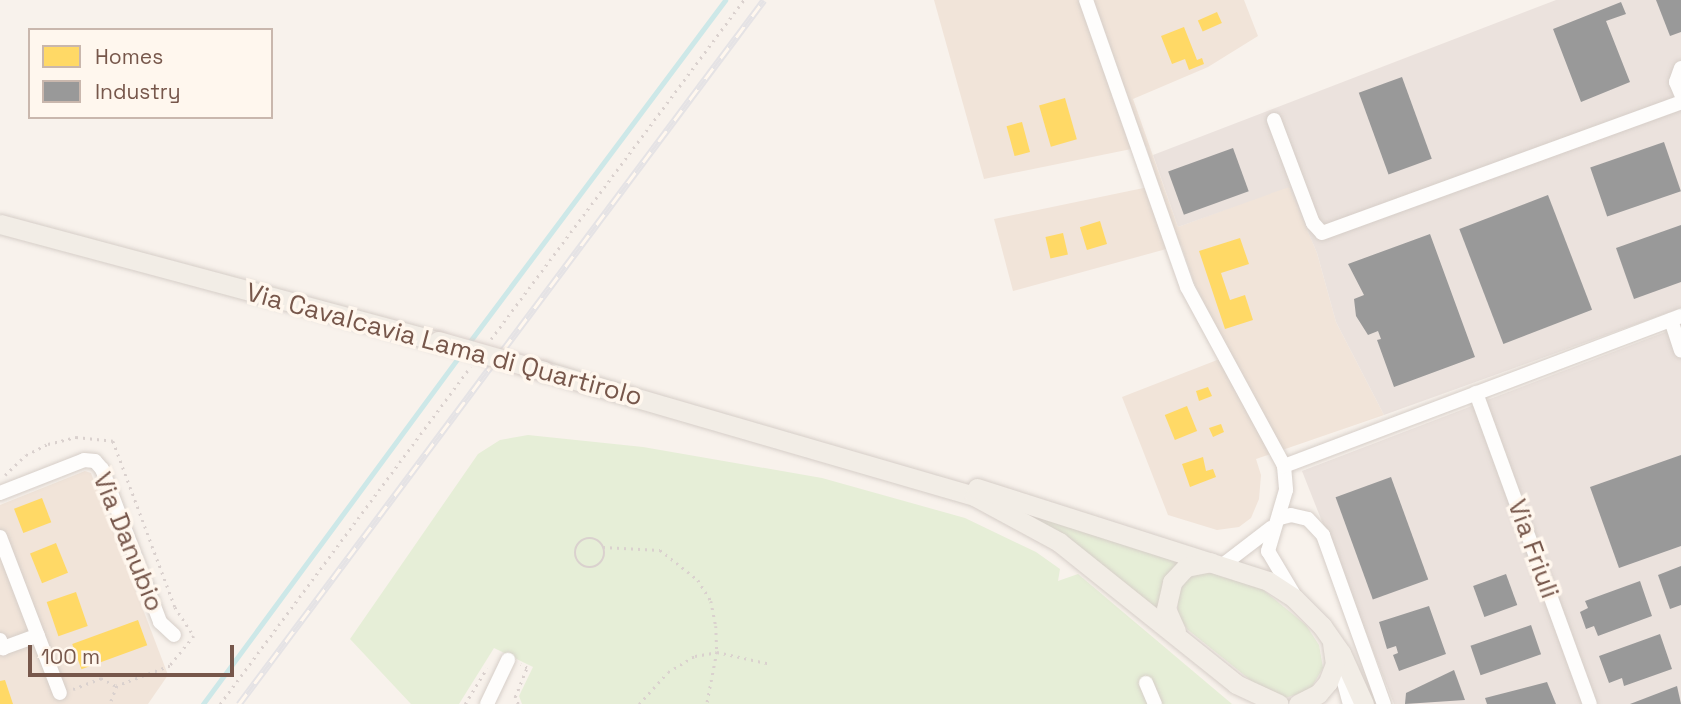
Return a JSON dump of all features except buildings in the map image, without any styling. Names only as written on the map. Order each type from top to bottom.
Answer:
[{"type":"main road","name":"Via Cavalcavia Lama di Quartirolo","points":[[0,224],[438,341],[974,496],[1059,542],[1185,641],[1249,697],[1279,704]]},
{"type":"main road","name":"Via Cavalcavia Lama di Quartirolo","points":[[887,469],[934,476],[1018,499],[1222,563],[1268,581],[1304,606],[1332,639],[1364,704]]},
{"type":"main road","name":"Via Cavalcavia Lama di Quartirolo","points":[[1185,641],[1167,614],[1171,585],[1192,564],[1222,563]]},
{"type":"main road","points":[[1298,704],[1318,694],[1328,682],[1335,664],[1332,639]]},
{"type":"street","points":[[1086,0],[1187,287],[1284,466],[1286,490],[1278,521],[1268,541],[1270,559],[1304,606]]},
{"type":"street","points":[[1681,68],[1676,82],[1681,94]]},
{"type":"street","points":[[1274,120],[1313,223],[1322,233],[1681,102]]},
{"type":"street","points":[[1284,466],[1676,318],[1681,350]]},
{"type":"street","name":"Via Friuli","points":[[1476,394],[1590,704]]},
{"type":"street","name":"Via Danubio","points":[[0,493],[84,460],[95,461],[102,469],[160,622],[174,635]]},
{"type":"street","points":[[1222,563],[1291,514],[1308,519],[1323,535],[1384,704]]},
{"type":"street","points":[[0,537],[60,693]]},
{"type":"street","points":[[0,640],[3,648],[38,635]]},
{"type":"street","points":[[1332,639],[1350,704]]},
{"type":"street","points":[[487,704],[508,660]]},
{"type":"street","points":[[1146,683],[1155,704]]},
{"type":"path","points":[[603,547],[607,554],[603,565],[584,568],[576,561],[578,544],[584,539],[593,538],[603,547],[641,547],[679,562],[711,601],[717,652],[707,704]]},
{"type":"path","points":[[639,704],[681,662],[717,652],[771,664]]},
{"type":"path","points":[[60,693],[101,678],[117,686]]},
{"type":"shaded area","points":[[934,0],[1244,0],[1258,36],[1208,67],[1133,99],[1178,227],[1289,186],[1317,253],[1336,322],[1384,415],[1256,459],[1261,475],[1259,499],[1251,518],[1239,527],[1217,530],[1168,515],[1122,397],[1230,355],[1194,283],[1181,245],[1013,291],[994,219],[1158,185],[1146,146],[984,179]]},
{"type":"shaded area","points":[[1556,0],[1681,0],[1681,308],[1384,415],[1336,322],[1317,253],[1289,187],[1178,227],[1153,155]]},
{"type":"shaded area","points":[[1681,326],[1681,704],[1394,704],[1302,471]]},
{"type":"shaded area","points":[[85,471],[91,473],[168,675],[148,704],[0,704],[0,505]]},
{"type":"green space","points":[[528,435],[643,447],[822,478],[965,518],[1036,552],[1060,569],[1058,581],[1078,574],[1232,704],[522,704],[519,696],[533,667],[494,648],[459,704],[411,704],[350,639],[478,454],[500,440]]},
{"type":"green space","points":[[1015,505],[1183,559],[1162,583],[1160,613]]},
{"type":"green space","points":[[1207,571],[1262,589],[1306,625],[1319,645],[1323,668],[1310,690],[1285,698],[1264,691],[1187,629],[1178,614],[1178,594],[1188,578]]},
{"type":"waterway","points":[[468,344],[725,0]]},
{"type":"waterway","points":[[203,704],[461,354]]},
{"type":"railway","points":[[239,704],[764,0]]}]
